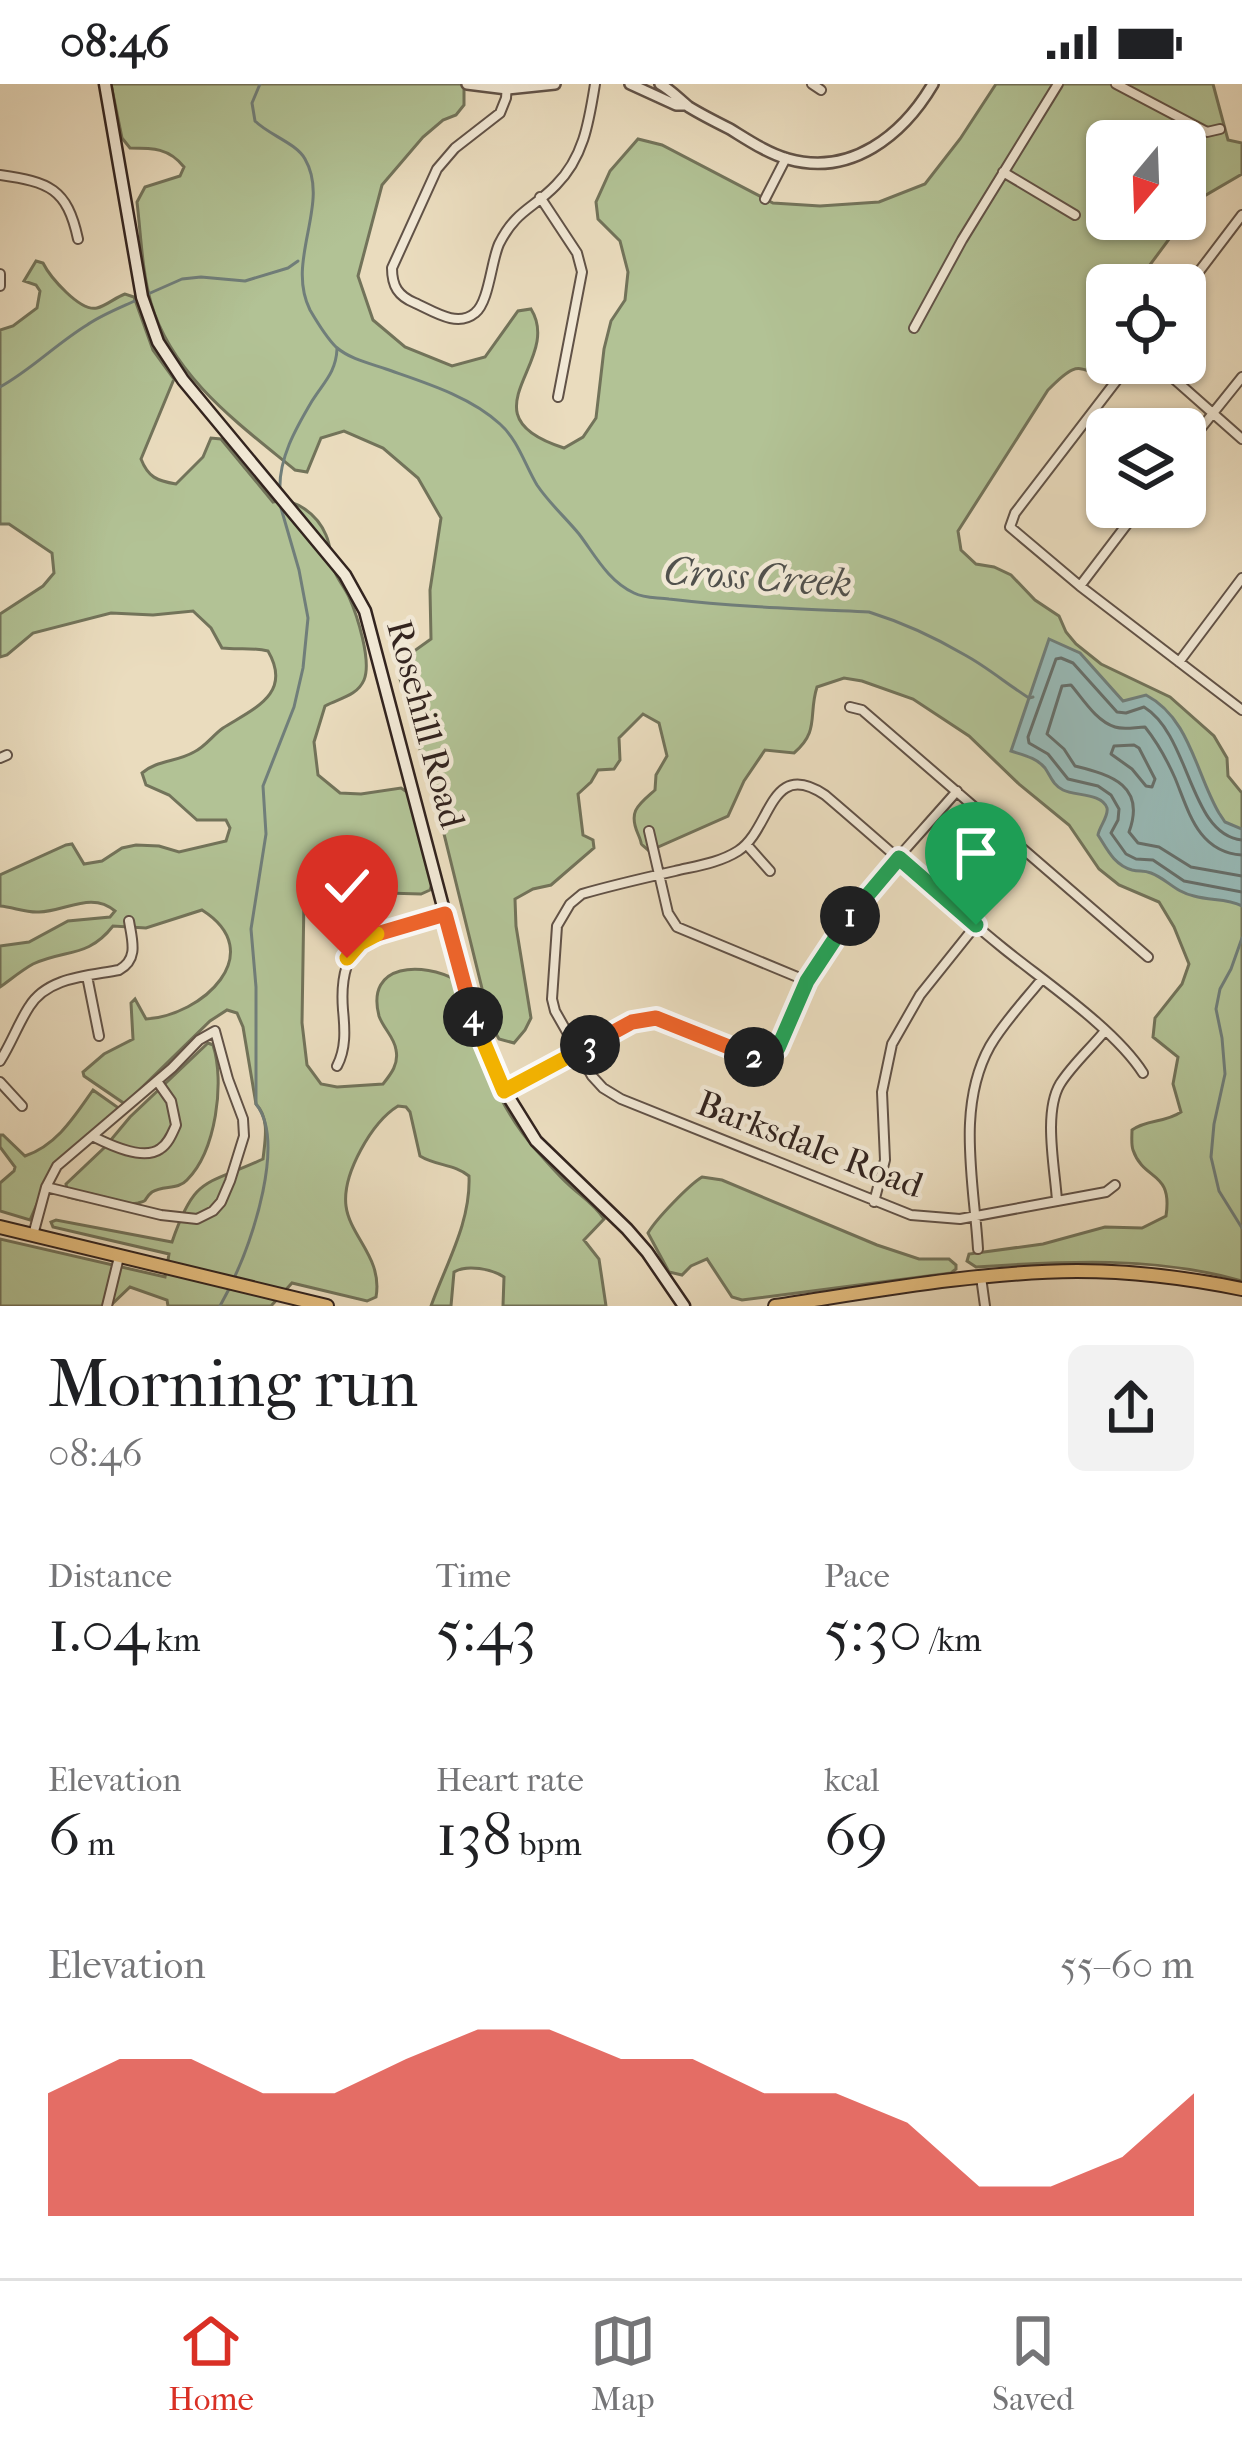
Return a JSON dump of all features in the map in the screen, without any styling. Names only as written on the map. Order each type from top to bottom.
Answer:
[{"type":"main road","name":"Rosehill Road","points":[[105,84],[142,297],[166,357],[323,548],[358,596],[371,626],[478,1032],[504,1091],[536,1141],[627,1228],[684,1306]]},
{"type":"main road","points":[[0,1227],[327,1306]]},
{"type":"main road","points":[[775,1306],[981,1277],[1103,1272],[1242,1288]]},
{"type":"street","points":[[467,84],[555,84]]},
{"type":"street","points":[[507,87],[504,106],[495,119],[455,148],[437,170],[392,268],[397,291],[448,318],[472,315],[483,303],[502,238],[522,212],[555,186],[579,153],[595,84]]},
{"type":"street","points":[[629,84],[686,105]]},
{"type":"street","points":[[660,84],[686,105],[787,158],[805,162],[853,157],[875,147],[905,125],[933,84]]},
{"type":"street","points":[[812,84],[821,90]]},
{"type":"street","points":[[914,328],[1058,84]]},
{"type":"street","points":[[1116,84],[1207,132],[1220,128]]},
{"type":"street","points":[[1130,91],[1145,84]]},
{"type":"street","points":[[765,199],[787,158]]},
{"type":"street","points":[[1004,172],[1075,215]]},
{"type":"street","points":[[0,175],[56,190],[68,205],[78,238]]},
{"type":"street","points":[[540,197],[577,253],[582,272],[558,397]]},
{"type":"street","points":[[1204,264],[1242,214]]},
{"type":"street","points":[[0,274],[0,286]]},
{"type":"street","points":[[1206,420],[1242,377]]},
{"type":"street","points":[[1114,384],[1015,513],[1011,531],[1242,710]]},
{"type":"street","points":[[1180,384],[1242,439]]},
{"type":"street","points":[[1080,586],[1124,528]]},
{"type":"street","points":[[1179,662],[1242,578]]},
{"type":"street","points":[[850,707],[862,710],[1148,957]]},
{"type":"street","points":[[770,871],[746,845],[777,793],[807,785],[825,795],[1104,1032],[1143,1073]]},
{"type":"street","points":[[504,1091],[632,1022],[656,1018],[752,1056],[764,1057],[778,1048],[807,981],[851,914],[957,790]]},
{"type":"street","points":[[649,831],[668,913],[680,929],[807,981]]},
{"type":"street","name":"Barksdale Road","points":[[746,845],[717,861],[583,894],[570,904],[557,926],[552,999],[597,1082],[621,1099],[895,1211],[927,1218],[976,1217],[1106,1192],[1115,1185]]},
{"type":"street","points":[[337,1066],[344,1039],[342,982],[347,958],[369,937],[445,914]]},
{"type":"street","points":[[0,1060],[38,995],[59,983],[119,970],[130,962],[129,921]]},
{"type":"street","points":[[874,1202],[886,1160],[882,1092],[892,1044],[920,995],[976,925]]},
{"type":"street","points":[[87,976],[99,1036]]},
{"type":"street","points":[[978,1249],[969,1112],[973,1088],[996,1036],[1042,979]]},
{"type":"street","points":[[33,1235],[46,1187],[57,1166],[215,1030],[243,1118],[244,1136],[230,1181],[213,1211],[197,1219],[161,1215],[46,1187]]},
{"type":"street","points":[[1057,1201],[1053,1102],[1063,1080],[1104,1032]]},
{"type":"street","points":[[94,1137],[138,1152],[162,1148],[176,1125],[171,1101],[157,1081]]},
{"type":"street","points":[[0,1082],[22,1106]]},
{"type":"street","points":[[107,1306],[120,1256]]},
{"type":"street","points":[[981,1277],[985,1306]]},
{"type":"green space","points":[[111,84],[464,84],[464,105],[456,115],[423,137],[382,185],[358,276],[373,320],[405,347],[452,366],[485,357],[518,311],[531,309],[538,329],[517,403],[520,420],[534,435],[564,448],[583,437],[596,418],[604,349],[611,321],[625,300],[628,272],[620,241],[598,219],[596,202],[610,171],[638,139],[662,145],[773,203],[879,202],[925,184],[996,84],[1213,84],[1228,140],[1242,143],[1242,174],[1206,195],[1206,120],[1086,120],[1086,240],[1168,240],[1151,264],[1086,264],[1086,370],[1068,372],[1048,390],[958,531],[961,550],[976,564],[1011,575],[1059,616],[1076,644],[1101,664],[1170,697],[1214,736],[1227,758],[1228,776],[1242,793],[1242,1281],[1143,1264],[976,1267],[967,1261],[969,1254],[1043,1244],[1105,1227],[1142,1228],[1166,1216],[1162,1183],[1138,1160],[1132,1130],[1181,1112],[1173,1084],[1178,1057],[1153,1037],[1155,1018],[1182,984],[1189,964],[1159,902],[1119,885],[1099,869],[1069,825],[969,736],[913,699],[862,681],[844,678],[817,687],[810,730],[794,753],[765,750],[728,816],[649,851],[641,844],[635,814],[655,790],[656,775],[667,756],[659,723],[643,714],[619,738],[620,760],[614,769],[598,770],[578,794],[583,835],[593,840],[594,848],[551,885],[515,899],[531,1018],[514,1043],[499,1039],[491,1025],[398,672],[410,654],[431,639],[430,590],[441,518],[418,478],[383,448],[344,431],[321,438],[307,472],[295,470],[191,376],[174,353],[151,303],[137,202],[145,187],[180,176],[184,167],[160,150],[130,148],[122,138]]},
{"type":"green space","points":[[36,261],[74,299],[90,308],[125,294],[134,297],[153,350],[174,379],[141,459],[150,474],[176,484],[203,457],[211,438],[221,439],[273,502],[297,505],[317,520],[356,615],[366,672],[357,690],[325,706],[314,742],[318,775],[340,793],[401,788],[410,794],[433,881],[430,890],[421,894],[316,891],[304,897],[302,1023],[307,1065],[321,1084],[383,1084],[397,1055],[379,1016],[381,985],[389,976],[414,969],[456,980],[488,1070],[509,1112],[537,1151],[604,1219],[584,1240],[599,1259],[606,1306],[503,1306],[504,1277],[472,1268],[454,1272],[451,1306],[431,1306],[462,1226],[469,1176],[420,1156],[410,1112],[398,1106],[378,1124],[361,1150],[346,1193],[349,1217],[375,1271],[376,1297],[367,1301],[292,1283],[271,1306],[168,1306],[167,1300],[130,1287],[110,1306],[0,1306],[0,1239],[165,1277],[169,1254],[53,1227],[51,1222],[172,1242],[196,1193],[215,1179],[263,1159],[265,1137],[237,1013],[227,1010],[210,1021],[125,1104],[84,1076],[104,1054],[133,1039],[131,1003],[135,999],[146,1019],[167,1015],[188,1007],[220,980],[229,963],[230,945],[221,927],[202,910],[146,928],[113,926],[95,943],[33,964],[0,987],[0,946],[29,942],[68,921],[110,917],[115,911],[97,903],[39,912],[0,906],[0,875],[72,844],[84,864],[136,845],[179,852],[226,841],[230,828],[226,820],[197,820],[169,795],[146,785],[142,773],[198,750],[257,707],[276,678],[268,651],[222,648],[211,628],[193,611],[111,613],[33,633],[0,657],[0,614],[43,586],[54,573],[52,553],[9,524],[0,524],[0,330],[37,308],[40,291],[24,281]]},
{"type":"green space","points":[[208,1043],[217,1060],[215,1116],[205,1152],[187,1180],[156,1190],[138,1203],[91,1194],[80,1200],[68,1197],[66,1184]]},
{"type":"green space","points":[[93,1090],[120,1109],[54,1165],[30,1220],[0,1211],[0,1183],[15,1167],[0,1147],[0,1135],[25,1156],[36,1151],[64,1129]]},
{"type":"green space","points":[[702,1177],[722,1180],[919,1259],[949,1259],[956,1269],[742,1300],[732,1297],[707,1259],[682,1275],[669,1272],[648,1233]]},
{"type":"water","points":[[1049,639],[1080,653],[1123,701],[1146,695],[1173,718],[1219,813],[1225,822],[1242,829],[1242,906],[1187,894],[1151,873],[1120,864],[1098,835],[1107,811],[1104,803],[1063,790],[1038,762],[1011,751]]},
{"type":"waterway","name":"Cross Creek","points":[[260,84],[252,103],[255,121],[301,153],[312,176],[302,272],[310,310],[325,334],[347,355],[446,391],[500,424],[542,492],[617,582],[647,597],[869,612],[942,643],[1033,697]]},
{"type":"waterway","points":[[148,294],[182,279],[245,281],[298,261]]},
{"type":"waterway","points":[[0,387],[93,321],[139,299]]},
{"type":"waterway","points":[[280,492],[289,444],[332,371],[337,349]]},
{"type":"waterway","points":[[233,1280],[257,1217],[267,1166],[268,1142],[256,1104],[251,929],[266,834],[263,786],[294,707],[308,618],[281,508]]},
{"type":"waterway","name":"Cross Creek","points":[[1242,938],[1216,1009],[1225,1074],[1211,1157],[1219,1191],[1242,1228]]},
{"type":"waterway","points":[[220,1306],[229,1289]]},
{"type":"route","points":[[347,958],[369,937],[445,914],[470,1009],[504,1091],[632,1022],[648,1018],[668,1020],[752,1056],[772,1054],[831,943],[899,858],[976,925]]}]
